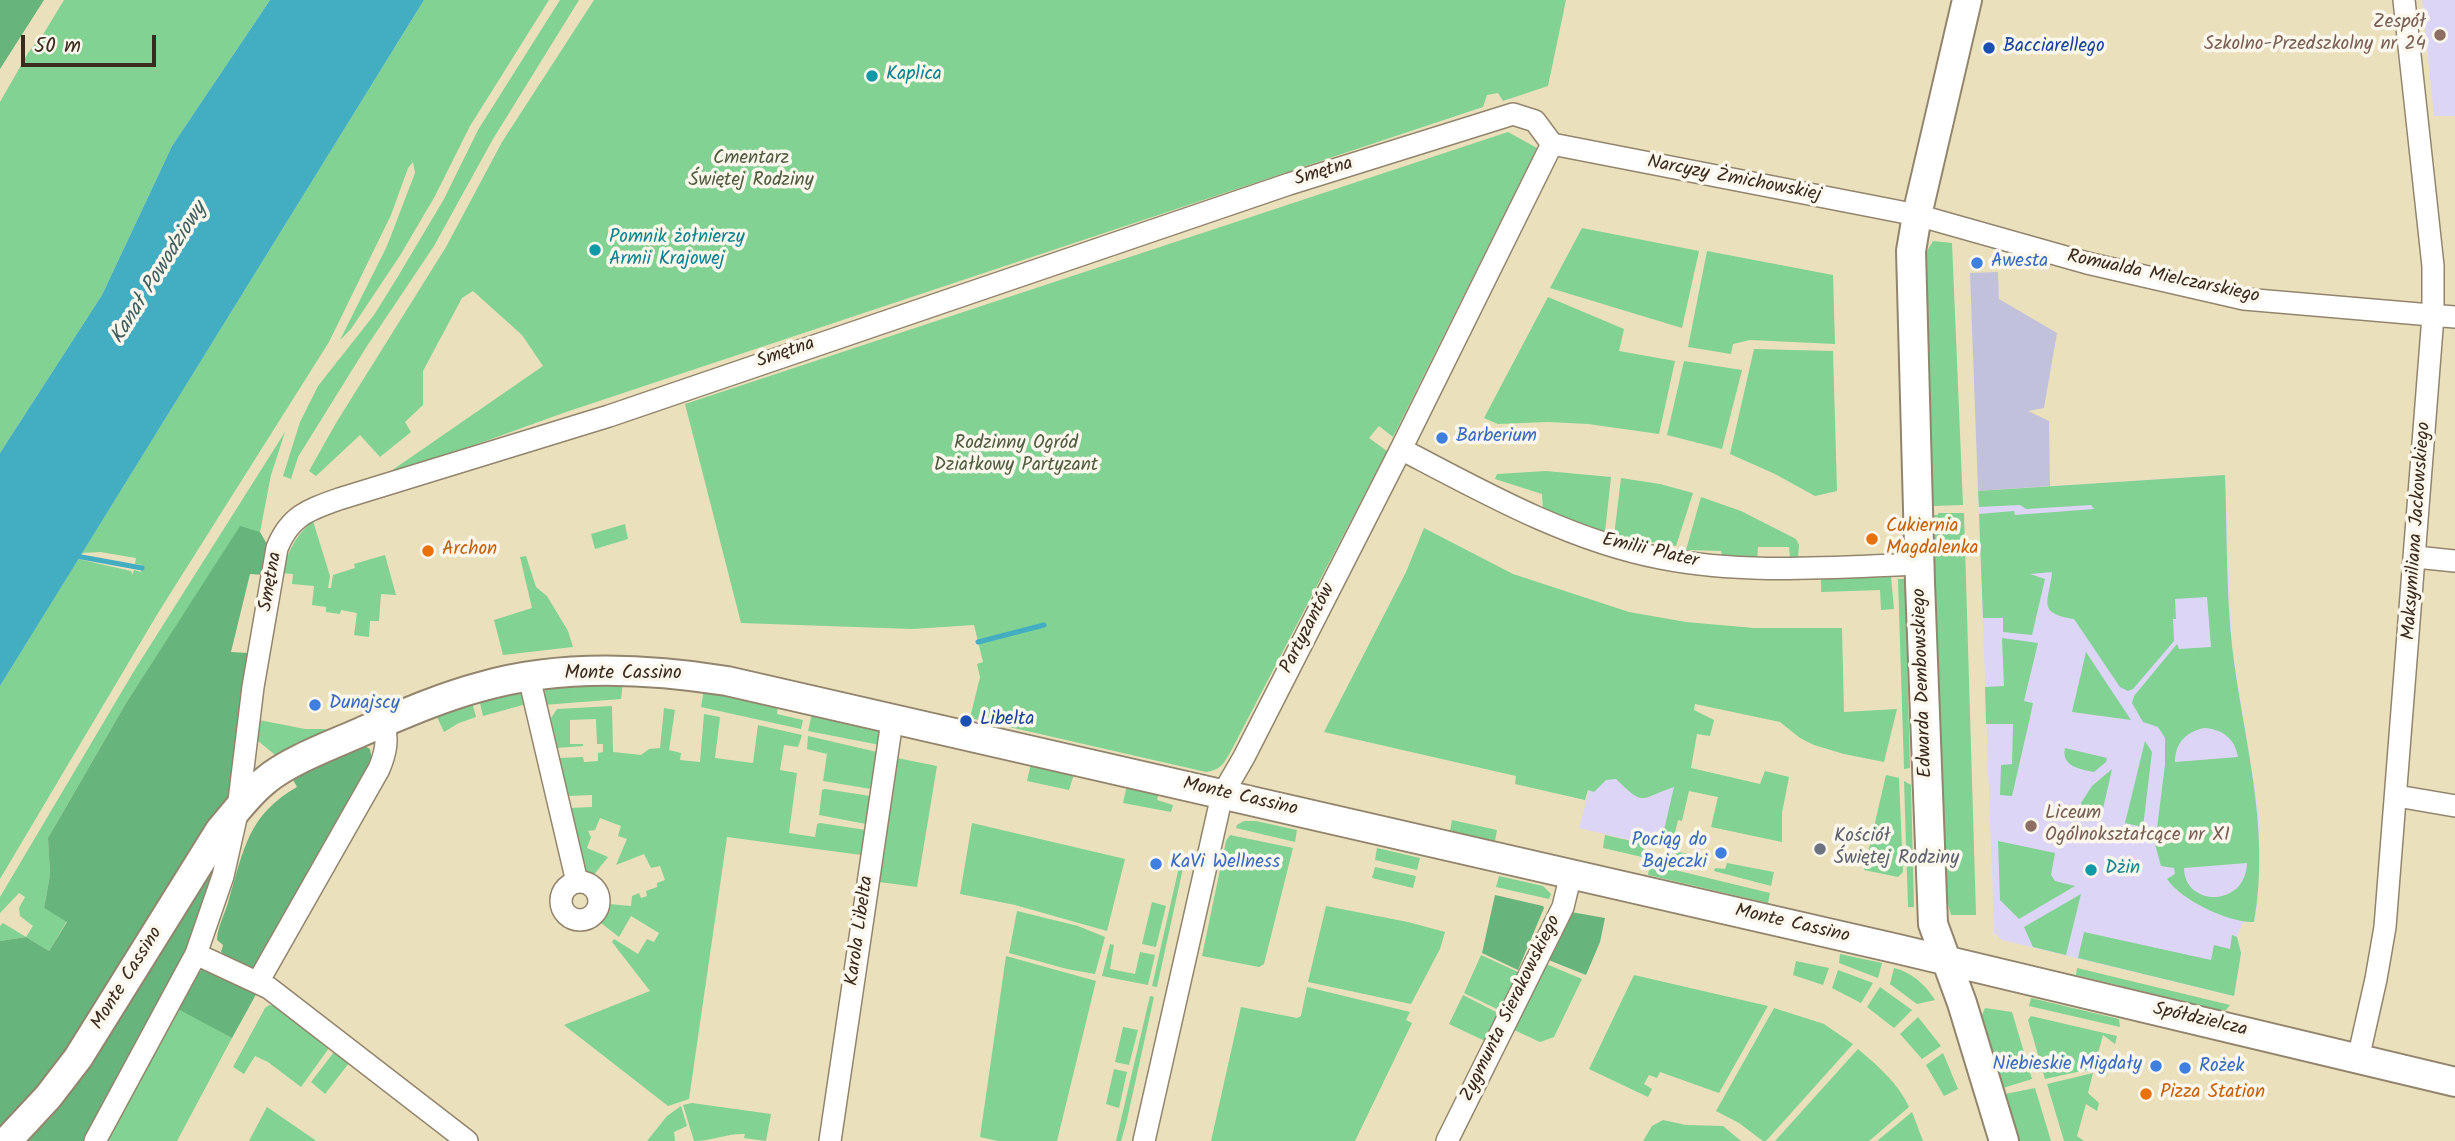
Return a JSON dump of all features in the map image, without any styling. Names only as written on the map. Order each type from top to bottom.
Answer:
[{"type":"street","name":"Edwarda Dembowskiego","points":[[1967,0],[1917,215],[1911,265],[1920,564],[1933,924],[1962,1003],[2004,1141]]},
{"type":"street","name":"Maksymiliana Jackowskiego","points":[[2358,1059],[2385,927],[2433,316],[2432,266],[2404,0]]},
{"type":"street","name":"Smętna","points":[[238,808],[253,687],[277,548],[284,530],[299,517],[339,499],[610,416],[1289,184],[1513,114],[1535,121],[1552,144]]},
{"type":"street","name":"Narcyzy Żmichowskiej","points":[[1552,144],[1917,215]]},
{"type":"street","name":"Partyzantów","points":[[1144,1141],[1222,795],[1401,449],[1552,144]]},
{"type":"street","name":"Romualda Mielczarskiego","points":[[1917,215],[2087,263],[2244,299],[2455,317]]},
{"type":"street","name":"Emilii Plater","points":[[1401,449],[1542,520],[1608,544],[1660,558],[1741,569],[1920,564]]},
{"type":"street","points":[[2416,557],[2455,561]]},
{"type":"street","name":"Monte Cassino","points":[[7,1141],[48,1097],[78,1058],[220,830],[248,796],[273,775],[384,723],[478,687],[529,677],[625,671],[677,673],[727,681],[1946,961]]},
{"type":"street","points":[[529,677],[577,882]]},
{"type":"street","name":"Karola Libelta","points":[[831,1141],[892,720]]},
{"type":"street","points":[[258,982],[379,769],[386,751],[384,723]]},
{"type":"street","points":[[2397,796],[2455,806]]},
{"type":"street","points":[[95,1141],[196,954],[223,876],[238,808]]},
{"type":"street","name":"Zygmunta Sierakowskiego","points":[[1447,1141],[1563,907],[1572,874]]},
{"type":"street","points":[[196,954],[273,990],[467,1141]]},
{"type":"street","name":"Spółdzielcza","points":[[1946,961],[2455,1082]]},
{"type":"shaded area","name":"Zespół Szkolno-Przedszkolny nr 24","points":[[2422,0],[2455,0],[2455,116],[2434,116]]},
{"type":"shaded area","points":[[1998,272],[1999,299],[2057,333],[2044,408],[2028,411],[2049,421],[2050,486],[1978,491],[1970,273]]},
{"type":"shaded area","points":[[2225,475],[2232,647],[2259,814],[2258,902],[2254,922],[2243,922],[2237,937],[2241,953],[2234,996],[2002,940],[1994,933],[1978,491]]},
{"type":"shaded area","points":[[1614,695],[1694,710],[1660,847],[1579,828]]},
{"type":"green space","points":[[0,0],[44,0],[0,69]]},
{"type":"green space","points":[[64,0],[270,0],[172,146],[102,295],[0,453],[0,102],[28,53]]},
{"type":"green space","points":[[424,0],[549,0],[470,126],[435,196],[401,254],[351,329],[340,340],[387,246],[415,173],[413,162],[408,168],[391,215],[329,342],[158,613],[0,879],[0,686],[78,559],[131,571],[132,575],[134,570],[141,572],[142,565],[135,564],[136,558],[100,552],[82,553]]},
{"type":"green space","points":[[560,0],[579,0],[493,139],[434,246],[367,346],[298,457],[291,479],[283,476],[300,422],[318,386],[374,315],[444,199],[478,130]]},
{"type":"green space","name":"Cmentarz Świętej Rodziny","points":[[594,0],[1566,0],[1548,86],[1503,101],[1498,93],[1487,95],[1483,107],[566,412],[378,480],[543,366],[522,335],[473,291],[462,298],[423,371],[423,405],[405,422],[411,432],[380,457],[360,435],[316,476],[309,471],[336,423],[446,247],[502,142]]},
{"type":"green space","name":"Rodzinny Ogród Działkowy Partyzant","points":[[1508,132],[1537,148],[1393,437],[1379,426],[1369,438],[1387,451],[1231,751],[1219,768],[1206,772],[970,718],[980,677],[977,664],[983,662],[974,625],[912,629],[741,623],[685,404]]},
{"type":"green space","points":[[1582,228],[1699,251],[1682,328],[1550,288]]},
{"type":"green space","points":[[1933,241],[1952,243],[1963,505],[1933,506],[1926,275],[1927,251]]},
{"type":"green space","points":[[1707,251],[1833,275],[1835,344],[1750,340],[1733,344],[1731,354],[1688,347]]},
{"type":"green space","points":[[1548,297],[1624,329],[1619,351],[1675,361],[1659,434],[1588,424],[1498,424],[1484,418]]},
{"type":"green space","points":[[1754,349],[1833,351],[1837,491],[1815,496],[1730,454]]},
{"type":"green space","points":[[1684,361],[1742,370],[1722,449],[1667,435]]},
{"type":"green space","points":[[285,432],[271,475],[260,532],[240,527],[126,703],[48,838],[50,875],[44,908],[67,921],[49,951],[26,937],[33,926],[20,916],[19,908],[25,897],[19,893],[0,913],[0,897],[134,671]]},
{"type":"green space","points":[[1546,471],[1611,477],[1605,532],[1543,511],[1542,494],[1495,479],[1497,474]]},
{"type":"green space","points":[[2225,475],[2232,646],[2257,817],[2259,852],[2254,922],[2232,919],[2206,909],[2183,895],[2167,879],[2175,874],[2174,868],[2161,866],[2155,844],[2165,765],[2165,738],[2158,727],[2143,722],[2132,703],[2134,696],[2177,644],[2179,649],[2211,647],[2207,597],[2175,599],[2174,641],[2133,689],[2128,691],[2120,687],[2074,619],[2054,613],[2050,609],[2048,598],[2052,572],[2030,574],[2045,579],[2032,635],[2003,632],[2003,618],[1983,618],[1979,514],[2014,511],[2015,515],[2094,509],[2091,505],[2026,509],[2020,505],[1979,507],[1978,491]],"holes":[[[2204,728],[2217,730],[2227,736],[2238,757],[2175,762],[2177,749],[2183,739]],[[2247,863],[2244,878],[2237,888],[2227,895],[2215,897],[2194,890],[2187,881],[2184,868]]]},
{"type":"green space","points":[[1621,478],[1693,493],[1676,546],[1614,536]]},
{"type":"green space","points":[[1701,497],[1741,511],[1796,539],[1799,545],[1798,557],[1790,557],[1789,547],[1758,547],[1757,561],[1722,558],[1721,551],[1686,550]]},
{"type":"green space","points":[[1964,513],[1976,915],[1951,915],[1946,898],[1933,515]]},
{"type":"green space","points":[[313,521],[330,576],[328,588],[331,588],[333,575],[355,568],[354,564],[385,555],[396,595],[381,594],[379,621],[370,621],[369,637],[354,635],[357,613],[341,610],[340,614],[326,612],[326,607],[312,605],[314,586],[292,584],[293,574],[281,573],[293,544]]},
{"type":"green space","points":[[625,524],[628,539],[595,549],[591,534]]},
{"type":"green space","points":[[240,526],[260,532],[271,551],[265,575],[250,574],[231,652],[248,653],[235,780],[229,797],[77,1042],[0,1134],[0,941],[26,937],[49,951],[67,922],[44,908],[50,875],[48,838],[126,703]]},
{"type":"green space","points":[[1424,528],[1513,574],[1629,612],[1686,622],[1754,628],[1842,628],[1844,712],[1897,709],[1884,762],[1814,745],[1780,722],[1695,704],[1694,710],[1714,720],[1710,736],[1697,734],[1691,768],[1760,784],[1765,771],[1789,777],[1782,813],[1782,842],[1711,827],[1718,797],[1689,791],[1671,850],[1660,847],[1674,787],[1643,798],[1632,794],[1616,779],[1606,780],[1594,792],[1588,790],[1585,800],[1515,784],[1516,776],[1324,732],[1406,572]]},
{"type":"green space","points":[[526,556],[536,587],[547,596],[568,631],[573,647],[503,655],[494,620],[532,608],[520,557]]},
{"type":"green space","points":[[1891,577],[1894,609],[1881,610],[1880,590],[1821,592],[1821,579]]},
{"type":"green space","points":[[1898,579],[1905,579],[1910,768],[1904,769]]},
{"type":"green space","points":[[2002,638],[2038,643],[2024,701],[2033,703],[2012,796],[2000,795],[2001,765],[2012,764],[2013,724],[1986,724],[1985,687],[2004,686]]},
{"type":"green space","points":[[2086,652],[2131,720],[2072,712]]},
{"type":"green space","points":[[623,682],[621,699],[543,705],[544,693],[553,685]]},
{"type":"green space","points":[[704,689],[778,706],[777,714],[803,720],[801,729],[701,707]]},
{"type":"green space","points":[[515,691],[525,695],[530,703],[483,716],[479,699]]},
{"type":"green space","points":[[472,702],[476,717],[444,732],[437,717]]},
{"type":"green space","points":[[612,706],[613,752],[641,755],[649,749],[660,748],[664,708],[675,710],[669,750],[681,753],[680,760],[700,762],[704,714],[720,717],[715,758],[753,763],[758,725],[802,735],[798,747],[784,745],[780,770],[797,773],[789,833],[815,837],[817,824],[820,823],[866,830],[861,855],[727,837],[689,1099],[668,1106],[564,1025],[650,991],[612,942],[614,939],[638,954],[647,939],[654,942],[659,933],[631,916],[619,937],[601,923],[609,904],[631,906],[632,896],[639,893],[641,898],[647,896],[646,891],[665,880],[660,866],[651,868],[644,854],[616,865],[627,839],[618,836],[621,826],[600,818],[595,830],[588,831],[591,837],[587,848],[608,857],[593,876],[584,871],[570,808],[592,807],[592,795],[568,796],[559,758],[583,757],[584,762],[598,761],[598,753],[603,752],[603,744],[597,744],[596,719],[570,720],[570,744],[583,746],[557,748],[551,718],[557,709]]},
{"type":"green space","points":[[812,714],[876,729],[880,733],[880,745],[808,731]]},
{"type":"green space","points":[[254,719],[305,729],[325,729],[327,735],[280,759],[252,736]]},
{"type":"green space","points":[[808,736],[877,752],[871,789],[823,781],[827,754],[807,749]]},
{"type":"green space","points":[[2145,741],[2152,752],[2143,827],[2125,823]]},
{"type":"green space","points":[[361,744],[370,749],[372,760],[263,966],[249,971],[221,952],[223,945],[217,940],[250,835],[268,809],[297,787],[291,776]]},
{"type":"green space","points":[[2065,748],[2107,758],[2106,762],[2094,772],[2077,768],[2068,763],[2064,754]]},
{"type":"green space","points":[[897,758],[937,766],[917,887],[879,882]]},
{"type":"green space","points":[[1031,763],[1074,774],[1069,790],[1027,781]]},
{"type":"green space","points":[[2112,769],[2102,813],[2086,815],[2081,803],[2092,786]]},
{"type":"green space","points":[[1886,775],[1899,778],[1903,872],[1898,877],[1864,870]]},
{"type":"green space","points":[[1904,781],[1911,785],[1914,907],[1908,907]]},
{"type":"green space","points":[[1127,785],[1159,792],[1157,800],[1173,805],[1171,812],[1123,803]]},
{"type":"green space","points":[[822,790],[870,796],[866,824],[819,815]]},
{"type":"green space","points":[[1452,820],[1497,830],[1495,841],[1450,831]]},
{"type":"green space","points":[[1244,821],[1297,830],[1295,842],[1236,828]]},
{"type":"green space","points":[[972,823],[1125,859],[1107,931],[1015,905],[960,894]]},
{"type":"green space","points":[[1230,835],[1293,848],[1264,964],[1259,967],[1202,956],[1226,841]]},
{"type":"green space","points":[[1605,835],[1645,844],[1642,857],[1603,848]]},
{"type":"green space","points":[[1998,841],[2055,853],[2051,875],[2055,881],[2075,886],[2019,919],[2000,900]]},
{"type":"green space","points":[[1377,848],[1420,858],[1417,870],[1375,860]]},
{"type":"green space","points":[[1671,850],[1705,858],[1699,870],[1669,862]]},
{"type":"green space","points":[[1181,858],[1185,859],[1157,987],[1152,986]]},
{"type":"green space","points":[[1727,863],[1774,872],[1771,886],[1714,871],[1715,868],[1725,869]]},
{"type":"green space","points":[[1650,864],[1770,893],[1768,903],[1648,875]]},
{"type":"green space","points":[[214,865],[216,870],[196,935],[88,1141],[27,1141],[53,1115]]},
{"type":"green space","points":[[1375,867],[1416,876],[1413,888],[1372,878]]},
{"type":"green space","points":[[1499,876],[1543,886],[1551,894],[1549,899],[1496,887]]},
{"type":"green space","points":[[2081,894],[2066,955],[2033,947],[2024,927]]},
{"type":"green space","points":[[1495,895],[1544,908],[1518,970],[1482,953]]},
{"type":"green space","points":[[1152,902],[1166,906],[1156,947],[1142,944]]},
{"type":"green space","points":[[1326,906],[1445,932],[1440,949],[1411,1004],[1308,982]]},
{"type":"green space","points":[[1017,911],[1078,926],[1105,937],[1095,974],[1009,953]]},
{"type":"green space","points":[[1571,912],[1605,918],[1600,942],[1586,975],[1546,959]]},
{"type":"green space","points":[[3,923],[26,937],[0,941],[0,926]]},
{"type":"green space","points":[[2084,932],[2211,960],[2214,945],[2230,949],[2232,935],[2237,937],[2241,953],[2234,996],[2078,958]]},
{"type":"green space","points":[[1110,944],[1114,945],[1110,969],[1135,974],[1140,952],[1155,955],[1148,985],[1102,976]]},
{"type":"green space","points":[[1840,954],[1882,963],[1878,978],[1839,963]]},
{"type":"green space","points":[[1481,955],[1518,972],[1499,1010],[1464,993]]},
{"type":"green space","points":[[1006,956],[1096,981],[1057,1141],[998,1141],[980,1137]]},
{"type":"green space","points":[[1796,961],[1829,968],[1823,985],[1793,975]]},
{"type":"green space","points":[[1546,964],[1582,979],[1554,1037],[1540,1042],[1514,1030]]},
{"type":"green space","points":[[204,968],[259,989],[232,1038],[178,1009],[197,974]]},
{"type":"green space","points":[[1894,968],[1917,980],[1935,1000],[1917,1004],[1890,984]]},
{"type":"green space","points":[[2077,968],[2230,1005],[2226,1010],[2220,1010],[2076,975]]},
{"type":"green space","points":[[1838,970],[1873,983],[1861,1003],[1832,988]]},
{"type":"green space","points":[[1634,975],[1768,1006],[1719,1093],[1660,1072],[1657,1078],[1649,1075],[1644,1084],[1652,1089],[1648,1097],[1589,1069]]},
{"type":"green space","points":[[1307,987],[1410,1012],[1406,1020],[1412,1023],[1355,1141],[1211,1141],[1241,1007],[1297,1018],[1301,1016]]},
{"type":"green space","points":[[1880,987],[1912,1010],[1894,1028],[1867,1007]]},
{"type":"green space","points":[[1463,995],[1498,1013],[1485,1041],[1449,1024]]},
{"type":"green space","points":[[1150,996],[1154,997],[1126,1124],[1121,1141],[1116,1141]]},
{"type":"green space","points":[[2031,998],[2119,1019],[2120,1027],[2029,1006]]},
{"type":"green space","points":[[269,1005],[329,1048],[301,1087],[268,1062],[255,1056],[244,1074],[233,1067]]},
{"type":"green space","points":[[178,1008],[232,1038],[177,1141],[107,1141]]},
{"type":"green space","points":[[1774,1008],[1824,1024],[1853,1044],[1766,1141],[1763,1141],[1739,1123],[1716,1111]]},
{"type":"green space","points":[[1985,1008],[2012,1012],[2032,1079],[2003,1088],[1982,1015]]},
{"type":"green space","points":[[2031,1016],[2117,1036],[2115,1044],[2103,1035],[2096,1061],[2108,1071],[2107,1076],[2095,1068],[2045,1079],[2028,1020]]},
{"type":"green space","points":[[1918,1017],[1941,1046],[1922,1059],[1900,1034]]},
{"type":"green space","points":[[1123,1027],[1138,1030],[1129,1065],[1115,1062]]},
{"type":"green space","points":[[1858,1049],[1880,1068],[1909,1107],[1869,1141],[1775,1141]]},
{"type":"green space","points":[[334,1052],[349,1063],[325,1094],[311,1082]]},
{"type":"green space","points":[[1943,1053],[1958,1089],[1944,1096],[1926,1065]]},
{"type":"green space","points":[[1114,1069],[1127,1072],[1119,1108],[1106,1104]]},
{"type":"green space","points":[[2093,1073],[2088,1093],[2099,1103],[2097,1111],[2086,1104],[2077,1136],[2084,1141],[2064,1141],[2047,1084]]},
{"type":"green space","points":[[2035,1088],[2051,1141],[2019,1141],[2005,1094]]},
{"type":"green space","points":[[692,1103],[771,1114],[766,1141],[744,1138],[745,1134],[694,1141],[683,1105]]},
{"type":"green space","points":[[681,1106],[687,1126],[674,1132],[675,1141],[647,1141],[667,1116]]},
{"type":"green space","points":[[267,1107],[315,1140],[315,1141],[249,1141]]},
{"type":"green space","points":[[1912,1112],[1923,1141],[1877,1141]]},
{"type":"green space","points":[[1663,1120],[1686,1125],[1723,1126],[1741,1141],[1643,1141],[1652,1126]]},
{"type":"water","name":"Kanał Powodziowy","points":[[270,0],[424,0],[0,686],[0,453],[102,295],[172,146]]},
{"type":"waterway","points":[[76,556],[142,568]]},
{"type":"waterway","points":[[978,642],[1044,625]]},
{"type":"place","name":"Zespół Szkolno-Przedszkolny nr 24","points":[[2440,35]]},
{"type":"place","name":"Bacciarellego","points":[[1989,48]]},
{"type":"place","name":"Kaplica","points":[[872,76]]},
{"type":"place","name":"Pomnik żołnierzy Armii Krajowej","points":[[595,250]]},
{"type":"place","name":"Awesta","points":[[1977,263]]},
{"type":"place","name":"Barberium","points":[[1442,438]]},
{"type":"place","name":"Cukiernia Magdalenka","points":[[1872,539]]},
{"type":"place","name":"Archon","points":[[428,551]]},
{"type":"place","name":"Dunajscy","points":[[315,705]]},
{"type":"place","name":"Libelta","points":[[966,721]]},
{"type":"place","name":"Liceum Ogólnokształcące nr XI","points":[[2031,826]]},
{"type":"place","name":"Kościół Świętej Rodziny","points":[[1820,849]]},
{"type":"place","name":"Pociąg do Bajeczki","points":[[1721,853]]},
{"type":"place","name":"KaVi Wellness","points":[[1156,864]]},
{"type":"place","name":"Dżin","points":[[2091,870]]},
{"type":"place","name":"Niebieskie Migdały","points":[[2156,1066]]},
{"type":"place","name":"Rożek","points":[[2185,1068]]},
{"type":"place","name":"Pizza Station","points":[[2146,1094]]}]
